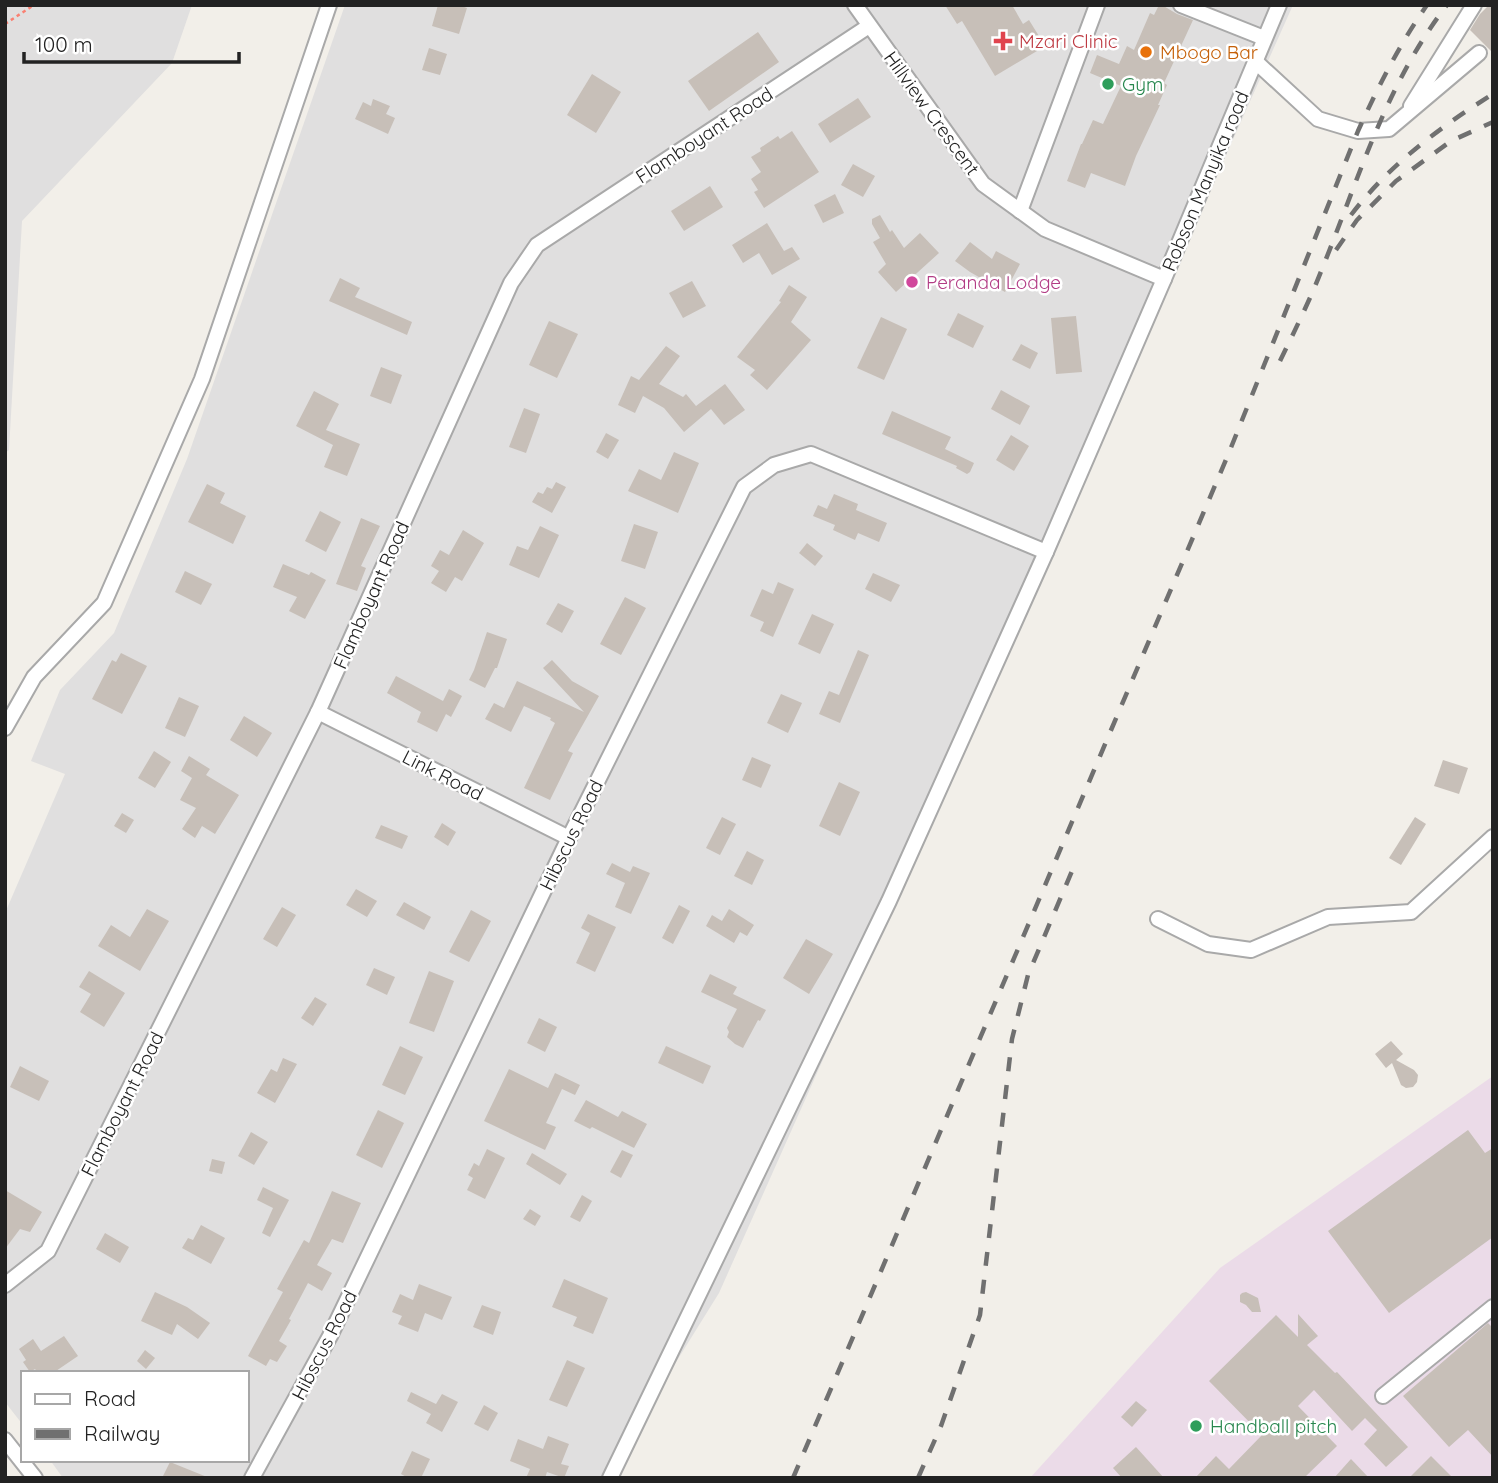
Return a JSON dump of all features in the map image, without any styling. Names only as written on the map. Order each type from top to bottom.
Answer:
[{"type":"street","points":[[5,728],[34,677],[104,603],[202,379],[329,5]]},
{"type":"street","name":"Hillview Crescent","points":[[855,5],[983,184],[1045,229],[1164,279]]},
{"type":"street","points":[[1020,211],[1097,5]]},
{"type":"street","points":[[1181,5],[1264,38]]},
{"type":"street","name":"Robson Manyika road","points":[[610,1478],[889,901],[1046,552],[1279,5]]},
{"type":"street","points":[[1402,119],[1474,5]]},
{"type":"street","name":"Flamboyant Road","points":[[5,1285],[48,1251],[318,712],[511,283],[537,244],[869,26]]},
{"type":"street","points":[[1255,61],[1318,119],[1358,131],[1389,129],[1479,53]]},
{"type":"street","name":"Hibscus Road","points":[[253,1478],[330,1336],[569,838],[744,487],[774,465],[811,454],[1046,552]]},
{"type":"street","name":"Link Road","points":[[318,712],[569,838]]},
{"type":"street","points":[[1158,919],[1208,944],[1251,950],[1328,917],[1411,912],[1493,837]]},
{"type":"street","points":[[1382,1396],[1493,1307]]},
{"type":"street","points":[[5,1440],[21,1460]]},
{"type":"street","points":[[23,1462],[36,1478]]},
{"type":"path","points":[[5,24],[34,5]]},
{"type":"shaded area","points":[[5,5],[192,5],[172,63],[22,221],[9,450],[5,453]]},
{"type":"shaded area","points":[[345,5],[1293,5],[719,1293],[604,1478],[63,1478],[51,1462],[248,1462],[248,1371],[21,1371],[21,1422],[5,1402],[5,913],[65,774],[31,761],[60,690],[114,633],[187,459]]},
{"type":"shaded area","points":[[1493,1076],[1493,1478],[1030,1478],[1220,1268]]},
{"type":"building","points":[[438,5],[459,5],[467,8],[459,34],[432,26]]},
{"type":"building","points":[[945,5],[1012,5],[1023,24],[1029,20],[1042,41],[1034,46],[1037,51],[995,76],[962,21],[957,24]]},
{"type":"building","points":[[1159,5],[1193,20],[1164,83],[1167,85],[1160,105],[1125,186],[1091,173],[1085,188],[1067,181],[1093,120],[1103,124],[1121,86],[1090,73],[1097,55],[1119,64],[1127,46],[1134,50],[1150,13],[1154,15]]},
{"type":"building","points":[[1489,5],[1493,5],[1493,53],[1470,30]]},
{"type":"building","points":[[758,32],[779,62],[709,111],[688,81]]},
{"type":"building","points":[[429,48],[447,54],[440,75],[422,70]]},
{"type":"building","points":[[592,74],[621,92],[596,133],[567,115]]},
{"type":"building","points":[[858,98],[871,117],[830,143],[818,124]]},
{"type":"building","points":[[373,99],[390,106],[386,114],[395,118],[388,134],[355,119],[363,102],[371,106]]},
{"type":"building","points":[[792,131],[819,172],[764,208],[754,192],[758,190],[751,179],[761,172],[751,157],[778,136],[780,139]]},
{"type":"building","points":[[853,164],[875,176],[863,197],[841,185]]},
{"type":"building","points":[[710,186],[723,207],[684,231],[671,211]]},
{"type":"building","points":[[835,194],[844,213],[823,223],[814,205]]},
{"type":"building","points":[[880,215],[904,248],[920,233],[939,253],[896,292],[878,272],[886,264],[873,242],[880,238],[872,219]]},
{"type":"building","points":[[767,223],[784,251],[792,247],[800,259],[772,275],[759,253],[743,263],[732,245]]},
{"type":"building","points":[[970,242],[992,259],[996,251],[1020,264],[1005,292],[955,261]]},
{"type":"building","points":[[340,278],[360,288],[355,297],[412,322],[407,335],[329,301]]},
{"type":"building","points":[[692,281],[706,306],[683,318],[669,293]]},
{"type":"building","points":[[789,285],[807,297],[791,322],[811,340],[767,390],[750,375],[755,370],[737,357],[781,302],[779,301]]},
{"type":"building","points":[[958,313],[984,326],[973,348],[947,335]]},
{"type":"building","points":[[1076,316],[1082,372],[1056,374],[1051,318]]},
{"type":"building","points":[[881,317],[907,329],[884,380],[857,368]]},
{"type":"building","points":[[549,321],[578,334],[557,378],[529,365]]},
{"type":"building","points":[[1021,344],[1038,353],[1030,369],[1012,360]]},
{"type":"building","points":[[666,346],[680,356],[659,384],[683,397],[686,394],[696,406],[725,384],[745,410],[724,425],[711,409],[684,432],[664,408],[643,396],[635,413],[618,405],[631,376],[639,380]]},
{"type":"building","points":[[381,367],[402,375],[391,404],[370,396]]},
{"type":"building","points":[[1001,390],[1030,406],[1020,425],[991,409]]},
{"type":"building","points":[[314,391],[339,404],[326,430],[360,444],[347,476],[324,467],[333,445],[296,426]]},
{"type":"building","points":[[524,408],[540,414],[526,453],[509,447]]},
{"type":"building","points":[[892,411],[951,437],[945,449],[974,463],[970,472],[967,474],[956,468],[957,466],[882,434]]},
{"type":"building","points":[[606,433],[619,440],[608,459],[596,452]]},
{"type":"building","points":[[1011,435],[1029,446],[1014,471],[996,460]]},
{"type":"building","points":[[674,452],[699,463],[678,513],[628,491],[639,469],[661,480]]},
{"type":"building","points":[[556,482],[566,487],[552,513],[532,502],[538,492],[543,494],[547,487],[552,489]]},
{"type":"building","points":[[207,484],[225,493],[220,503],[246,516],[233,544],[188,522]]},
{"type":"building","points":[[834,494],[858,504],[856,510],[887,523],[879,542],[858,533],[855,540],[833,530],[835,525],[813,516],[818,505],[827,509]]},
{"type":"building","points":[[320,511],[341,522],[326,552],[305,541]]},
{"type":"building","points":[[361,518],[380,526],[361,566],[366,568],[357,591],[336,584]]},
{"type":"building","points":[[634,524],[658,532],[645,569],[621,561]]},
{"type":"building","points":[[540,526],[559,535],[539,578],[509,565],[517,546],[528,550]]},
{"type":"building","points":[[463,530],[484,543],[462,581],[455,577],[446,592],[431,583],[439,571],[431,566],[440,550],[449,555]]},
{"type":"building","points":[[807,543],[823,556],[815,566],[799,553]]},
{"type":"building","points":[[283,564],[309,575],[311,572],[326,580],[305,619],[289,611],[297,597],[273,587]]},
{"type":"building","points":[[185,571],[212,584],[201,605],[175,592]]},
{"type":"building","points":[[873,573],[900,585],[891,602],[865,589]]},
{"type":"building","points":[[778,582],[794,589],[773,637],[760,631],[764,622],[750,616],[762,589],[773,594]]},
{"type":"building","points":[[625,597],[646,608],[621,655],[600,644]]},
{"type":"building","points":[[558,603],[574,611],[562,633],[546,624]]},
{"type":"building","points":[[812,614],[834,624],[820,654],[798,644]]},
{"type":"building","points":[[487,632],[507,639],[497,668],[485,688],[469,680]]},
{"type":"building","points":[[858,650],[869,655],[840,723],[819,714],[829,691],[839,695]]},
{"type":"building","points":[[121,653],[147,666],[122,714],[92,699],[112,660],[116,662]]},
{"type":"building","points":[[552,660],[572,681],[599,696],[568,751],[573,753],[550,800],[524,788],[555,723],[551,718],[524,706],[511,732],[485,719],[494,703],[504,708],[517,681],[584,712],[543,668]]},
{"type":"building","points":[[396,676],[443,701],[449,689],[462,696],[451,717],[446,714],[437,732],[417,722],[421,712],[387,693]]},
{"type":"building","points":[[781,694],[802,703],[788,733],[767,723]]},
{"type":"building","points":[[179,697],[199,706],[185,737],[165,728]]},
{"type":"building","points":[[244,716],[272,733],[257,757],[230,740]]},
{"type":"building","points":[[154,751],[171,762],[155,788],[138,778]]},
{"type":"building","points":[[189,756],[210,769],[206,775],[239,795],[215,834],[202,826],[195,838],[182,829],[196,808],[180,800],[192,778],[181,771]]},
{"type":"building","points":[[752,757],[771,765],[761,788],[742,780]]},
{"type":"building","points":[[1443,760],[1468,768],[1459,794],[1434,786]]},
{"type":"building","points":[[839,782],[860,792],[840,836],[819,826]]},
{"type":"building","points":[[122,813],[134,820],[126,833],[114,826]]},
{"type":"building","points":[[722,817],[736,824],[720,855],[706,848]]},
{"type":"building","points":[[1415,817],[1426,824],[1401,865],[1389,858]]},
{"type":"building","points":[[442,823],[456,832],[448,846],[434,837]]},
{"type":"building","points":[[381,825],[408,836],[402,849],[375,838]]},
{"type":"building","points":[[747,851],[764,860],[752,885],[734,876]]},
{"type":"building","points":[[612,863],[630,872],[633,866],[650,873],[631,914],[615,907],[625,883],[606,874]]},
{"type":"building","points":[[356,889],[377,901],[367,917],[346,905]]},
{"type":"building","points":[[404,902],[431,917],[424,930],[396,915]]},
{"type":"building","points":[[679,905],[690,911],[673,944],[662,938]]},
{"type":"building","points":[[282,907],[296,915],[277,947],[263,939]]},
{"type":"building","points":[[147,909],[169,921],[140,971],[98,946],[111,925],[130,937]]},
{"type":"building","points":[[729,909],[754,925],[747,936],[740,932],[734,943],[706,926],[712,915],[722,921]]},
{"type":"building","points":[[471,910],[491,921],[469,962],[449,952]]},
{"type":"building","points":[[588,914],[616,927],[595,972],[576,963],[590,933],[581,928]]},
{"type":"building","points":[[806,939],[833,954],[809,994],[783,978]]},
{"type":"building","points":[[374,968],[395,977],[387,995],[366,985]]},
{"type":"building","points":[[89,971],[125,993],[104,1027],[80,1012],[91,994],[79,987]]},
{"type":"building","points":[[429,971],[454,981],[434,1032],[409,1023]]},
{"type":"building","points":[[710,974],[737,987],[733,994],[766,1010],[743,1048],[727,1037],[727,1028],[737,1009],[701,992]]},
{"type":"building","points":[[315,997],[327,1004],[313,1026],[301,1018]]},
{"type":"building","points":[[539,1018],[557,1027],[545,1052],[527,1043]]},
{"type":"building","points":[[1391,1041],[1403,1054],[1396,1060],[1418,1075],[1413,1087],[1406,1088],[1401,1085],[1392,1063],[1386,1068],[1375,1054]]},
{"type":"building","points":[[400,1046],[423,1057],[405,1095],[382,1085]]},
{"type":"building","points":[[666,1046],[711,1066],[703,1084],[658,1063]]},
{"type":"building","points":[[283,1058],[297,1064],[275,1103],[257,1093],[271,1069],[277,1072]]},
{"type":"building","points":[[20,1066],[49,1081],[39,1101],[10,1087]]},
{"type":"building","points":[[509,1069],[548,1088],[555,1073],[580,1085],[575,1095],[562,1089],[546,1123],[556,1127],[545,1150],[484,1121]]},
{"type":"building","points":[[586,1100],[618,1117],[622,1111],[647,1124],[634,1148],[574,1121]]},
{"type":"building","points":[[378,1110],[404,1123],[382,1168],[356,1155]]},
{"type":"building","points":[[1468,1130],[1485,1153],[1493,1148],[1493,1237],[1389,1313],[1328,1231]]},
{"type":"building","points":[[251,1132],[268,1142],[254,1165],[238,1156]]},
{"type":"building","points":[[487,1149],[505,1158],[485,1199],[467,1190],[473,1178],[468,1175],[474,1163],[479,1166]]},
{"type":"building","points":[[622,1150],[633,1155],[621,1178],[610,1172]]},
{"type":"building","points":[[532,1153],[567,1174],[560,1185],[526,1164]]},
{"type":"building","points":[[212,1159],[225,1162],[222,1174],[209,1171]]},
{"type":"building","points":[[263,1187],[289,1200],[270,1237],[262,1233],[273,1208],[257,1200]]},
{"type":"building","points":[[5,1190],[42,1212],[30,1232],[20,1229],[5,1249]]},
{"type":"building","points":[[332,1191],[361,1203],[343,1243],[332,1239],[317,1265],[332,1273],[322,1291],[308,1283],[279,1341],[287,1346],[277,1362],[270,1359],[266,1366],[248,1356],[283,1292],[277,1289],[304,1240],[309,1243]]},
{"type":"building","points":[[582,1195],[592,1201],[580,1222],[570,1217]]},
{"type":"building","points":[[530,1209],[541,1216],[535,1226],[523,1219]]},
{"type":"building","points":[[201,1225],[225,1238],[211,1264],[182,1248],[188,1238],[193,1240]]},
{"type":"building","points":[[105,1233],[129,1247],[120,1263],[96,1249]]},
{"type":"building","points":[[564,1279],[608,1298],[593,1334],[573,1326],[577,1317],[552,1307]]},
{"type":"building","points":[[419,1284],[452,1297],[442,1320],[425,1313],[418,1332],[398,1324],[402,1316],[392,1312],[400,1294],[413,1300]]},
{"type":"building","points":[[155,1292],[187,1307],[210,1323],[198,1339],[177,1324],[172,1335],[141,1321]]},
{"type":"building","points":[[1246,1292],[1258,1298],[1261,1312],[1252,1312],[1240,1302],[1240,1295]]},
{"type":"building","points":[[482,1305],[501,1312],[493,1335],[473,1327]]},
{"type":"building","points":[[1298,1314],[1318,1336],[1307,1345],[1337,1372],[1408,1447],[1386,1467],[1364,1444],[1377,1430],[1365,1418],[1352,1431],[1314,1390],[1298,1406],[1337,1446],[1304,1478],[1195,1478],[1216,1456],[1229,1469],[1262,1435],[1209,1381],[1276,1315],[1298,1337]]},
{"type":"building","points":[[1488,1323],[1493,1328],[1493,1457],[1468,1430],[1449,1447],[1403,1396]]},
{"type":"building","points":[[64,1336],[78,1356],[56,1371],[29,1371],[19,1349],[33,1339],[41,1351]]},
{"type":"building","points":[[145,1350],[155,1358],[146,1369],[137,1361]]},
{"type":"building","points":[[567,1360],[585,1368],[567,1407],[549,1400]]},
{"type":"building","points":[[411,1392],[436,1404],[442,1394],[458,1402],[442,1432],[426,1423],[431,1414],[407,1401]]},
{"type":"building","points":[[1136,1401],[1147,1410],[1132,1427],[1121,1417]]},
{"type":"building","points":[[484,1405],[498,1413],[488,1431],[474,1424]]},
{"type":"building","points":[[548,1436],[569,1444],[561,1464],[569,1466],[564,1478],[547,1472],[545,1478],[526,1478],[530,1469],[510,1461],[518,1439],[543,1449]]},
{"type":"building","points":[[1136,1447],[1164,1478],[1122,1478],[1113,1468]]},
{"type":"building","points":[[412,1451],[430,1459],[421,1478],[408,1478],[401,1474]]},
{"type":"building","points":[[1431,1456],[1453,1478],[1409,1478]]},
{"type":"building","points":[[1351,1459],[1369,1478],[1334,1478]]},
{"type":"building","points":[[170,1462],[207,1477],[207,1478],[162,1478]]},
{"type":"railway","points":[[793,1478],[1228,455],[1358,131],[1390,66],[1427,5]]},
{"type":"railway","points":[[1280,361],[1317,281],[1390,99],[1426,35],[1447,5]]},
{"type":"railway","points":[[1351,215],[1382,180],[1416,148],[1493,94]]},
{"type":"railway","points":[[1336,250],[1357,220],[1396,181],[1451,141],[1493,122]]},
{"type":"railway","points":[[918,1478],[941,1426],[980,1315],[1012,1039],[1028,975],[1072,871]]},
{"type":"place","name":"Mzari Clinic","points":[[1003,41]]},
{"type":"place","name":"Mbogo Bar","points":[[1146,52]]},
{"type":"place","name":"Gym","points":[[1108,84]]},
{"type":"place","name":"Peranda Lodge","points":[[912,282]]},
{"type":"place","name":"Handball pitch","points":[[1196,1426]]}]
